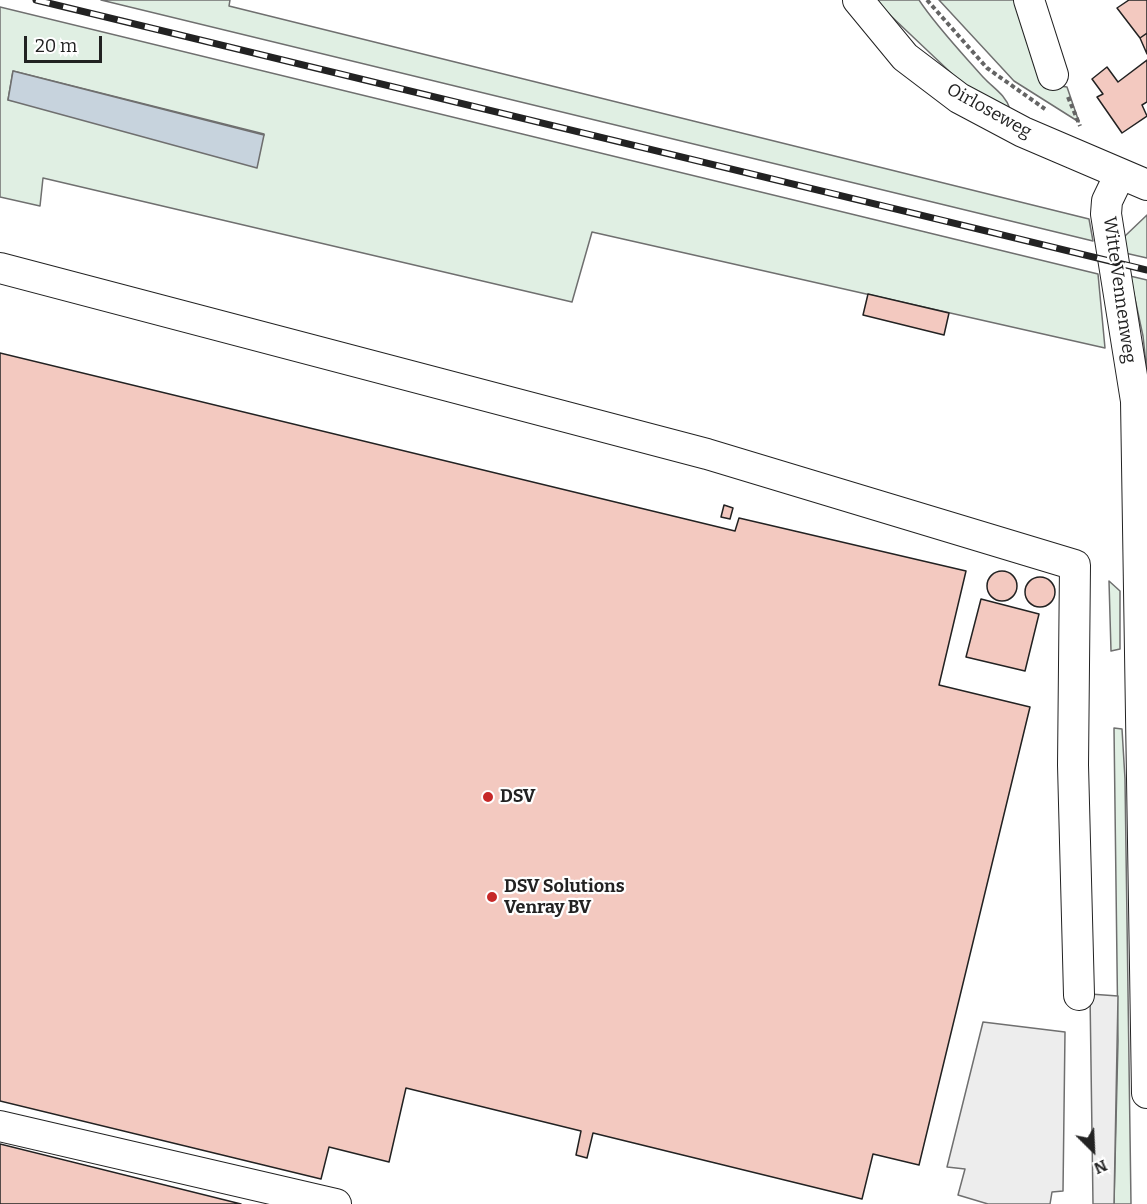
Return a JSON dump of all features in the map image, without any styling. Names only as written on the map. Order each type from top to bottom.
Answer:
[{"type":"street","name":"Oirloseweg","points":[[858,0],[905,57],[959,98],[1023,132],[1134,179]]},
{"type":"street","points":[[1029,0],[1053,75]]},
{"type":"street","name":"Witte Vennenweg","points":[[1134,179],[1107,201],[1106,214],[1136,401],[1142,535],[1147,1094]]},
{"type":"street","points":[[0,268],[707,454],[1075,565],[1073,765],[1079,996]]},
{"type":"street","points":[[0,1126],[336,1204]]},
{"type":"green space","points":[[101,0],[230,0],[229,6],[1089,219],[1093,241]]},
{"type":"green space","points":[[874,0],[919,0],[949,39],[1002,95],[1010,109],[967,88]]},
{"type":"green space","points":[[939,0],[1018,0],[1046,84],[1067,87],[1079,122],[1014,81]]},
{"type":"green space","points":[[0,7],[1098,274],[1105,348],[592,232],[572,302],[43,178],[40,206],[0,197]],"holes":[[[13,71],[264,134],[8,100]]]},
{"type":"green space","points":[[1147,215],[1147,258],[1125,253],[1125,236]]},
{"type":"green space","points":[[1130,276],[1147,280],[1147,373],[1143,336]]},
{"type":"green space","points":[[1109,581],[1120,591],[1120,649],[1111,651]]},
{"type":"green space","points":[[1114,728],[1122,729],[1125,779],[1131,1204],[1114,1204],[1118,1041]]},
{"type":"shaded area","points":[[13,71],[264,135],[257,168],[8,100]]},
{"type":"shaded area","points":[[1090,994],[1118,996],[1114,1204],[1093,1204]]},
{"type":"shaded area","points":[[983,1022],[1065,1032],[1063,1191],[1052,1192],[1050,1204],[988,1204],[958,1195],[965,1169],[947,1167]]},
{"type":"building","points":[[1129,0],[1147,0],[1147,33],[1140,38],[1117,8]]},
{"type":"building","points":[[1147,33],[1147,54],[1140,38]]},
{"type":"building","points":[[1147,60],[1147,102],[1142,105],[1147,116],[1122,133],[1097,97],[1103,94],[1092,79],[1107,67],[1118,82]]},
{"type":"building","points":[[868,294],[949,313],[944,335],[863,315]]},
{"type":"building","name":"DSV Solutions Venray BV","points":[[0,353],[735,531],[739,518],[966,571],[939,685],[1030,707],[919,1165],[873,1154],[862,1199],[593,1133],[587,1158],[576,1155],[581,1131],[406,1088],[389,1162],[329,1147],[321,1179],[0,1101]]},
{"type":"building","points":[[724,505],[733,508],[730,519],[721,517]]},
{"type":"building","points":[[1002,571],[1013,575],[1017,586],[1013,597],[1002,601],[991,597],[987,586],[991,575]]},
{"type":"building","points":[[1040,577],[1051,581],[1055,592],[1051,603],[1040,607],[1029,603],[1025,592],[1029,581]]},
{"type":"building","points":[[981,599],[1039,614],[1025,671],[966,657]]},
{"type":"building","points":[[0,1144],[241,1204],[0,1204]]},
{"type":"railway","points":[[36,0],[1147,270]]},
{"type":"place","name":"DSV","points":[[488,797]]},
{"type":"place","name":"DSV Solutions Venray BV","points":[[492,897]]}]
